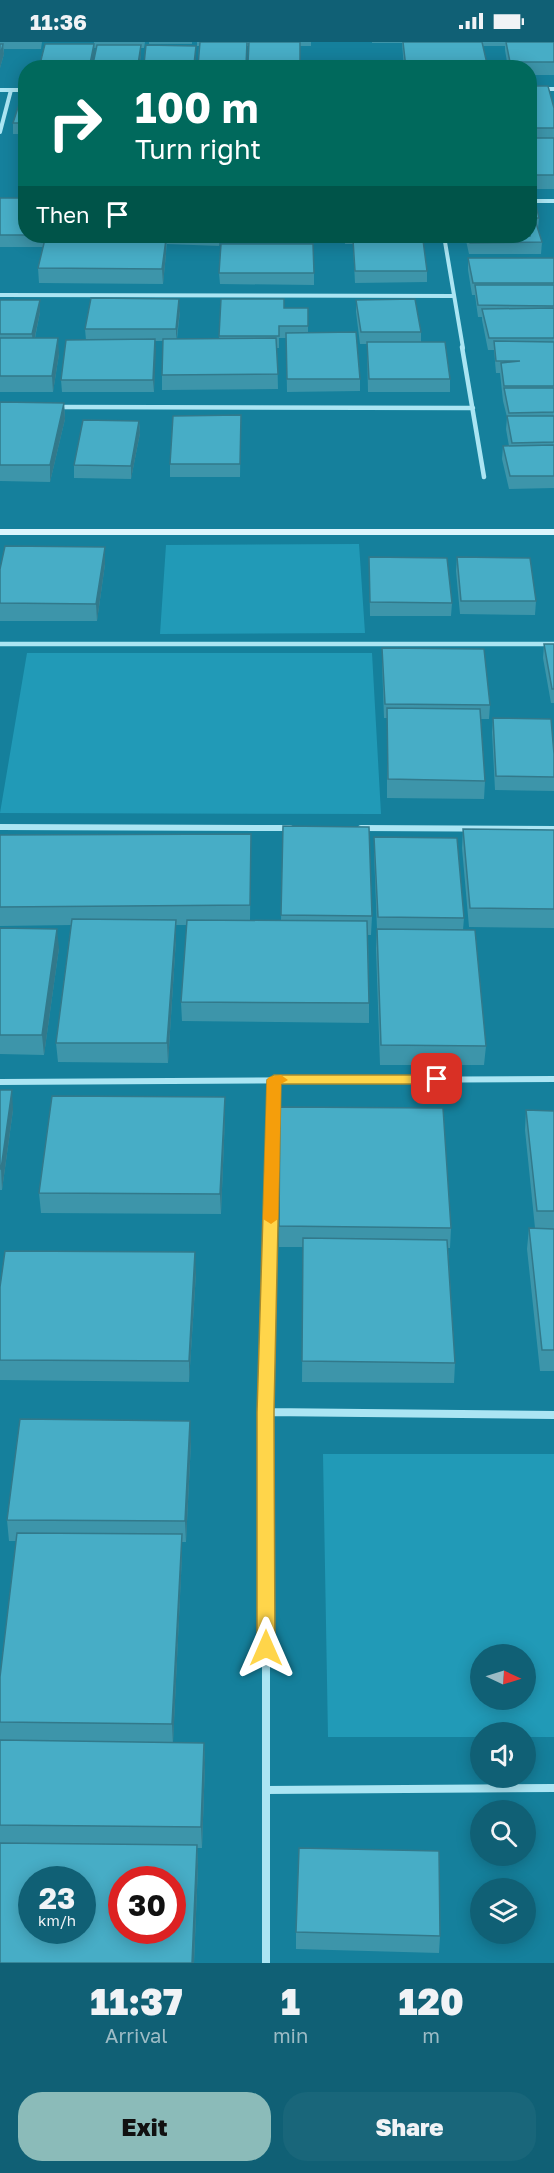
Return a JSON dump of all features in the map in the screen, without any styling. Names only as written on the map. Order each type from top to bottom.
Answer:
[{"type":"street","points":[[537,89],[554,89]]},
{"type":"street","points":[[0,90],[18,90]]},
{"type":"street","points":[[0,132],[12,90]]},
{"type":"street","points":[[537,201],[554,201]]},
{"type":"street","points":[[445,243],[484,477]]},
{"type":"street","points":[[0,295],[454,296]]},
{"type":"street","points":[[47,407],[473,408]]},
{"type":"street","points":[[0,532],[554,532]]},
{"type":"street","points":[[0,644],[554,644]]},
{"type":"street","points":[[0,827],[295,828]]},
{"type":"street","points":[[354,828],[554,829]]},
{"type":"street","points":[[0,1082],[554,1079]]},
{"type":"street","points":[[266,1963],[266,1412],[274,1080]]},
{"type":"street","points":[[266,1412],[554,1415]]},
{"type":"street","points":[[266,1790],[554,1788]]},
{"type":"shaded area","points":[[359,544],[365,633],[160,634],[166,545]]},
{"type":"shaded area","points":[[27,653],[372,653],[381,814],[0,813]]},
{"type":"shaded area","points":[[323,1454],[554,1454],[554,1737],[536,1737],[536,1722],[470,1722],[470,1737],[328,1737]]},
{"type":"building","points":[[200,42],[247,42],[246,60],[198,60]]},
{"type":"building","points":[[249,42],[300,42],[300,60],[248,60]]},
{"type":"building","points":[[403,42],[482,42],[486,60],[405,60]]},
{"type":"building","points":[[506,42],[554,42],[554,62],[510,60]]},
{"type":"building","points":[[45,44],[94,44],[91,60],[41,60]]},
{"type":"building","points":[[97,45],[141,45],[139,60],[94,60]]},
{"type":"building","points":[[146,45],[196,46],[194,60],[144,60]]},
{"type":"building","points":[[537,86],[548,86],[554,108],[554,128],[537,128]]},
{"type":"building","points":[[18,107],[18,123],[13,123]]},
{"type":"building","points":[[537,138],[554,138],[554,175],[537,175]]},
{"type":"building","points":[[0,198],[18,198],[18,235],[0,235]]},
{"type":"building","points":[[537,226],[542,242],[537,242]]},
{"type":"building","points":[[44,243],[165,243],[162,269],[38,268]]},
{"type":"building","points":[[353,243],[423,243],[427,271],[355,271]]},
{"type":"building","points":[[221,244],[313,244],[314,273],[219,273]]},
{"type":"building","points":[[468,258],[554,258],[554,283],[473,283]]},
{"type":"building","points":[[475,285],[554,285],[554,306],[478,305]]},
{"type":"building","points":[[91,298],[179,299],[176,329],[85,329]]},
{"type":"building","points":[[221,299],[284,299],[284,308],[308,308],[308,326],[279,326],[279,336],[219,336]]},
{"type":"building","points":[[415,299],[421,332],[361,332],[356,300]]},
{"type":"building","points":[[0,300],[40,300],[32,334],[0,334]]},
{"type":"building","points":[[554,308],[554,338],[489,338],[482,309]]},
{"type":"building","points":[[356,332],[360,379],[287,379],[286,333]]},
{"type":"building","points":[[0,338],[58,338],[52,376],[0,376]]},
{"type":"building","points":[[276,338],[278,374],[162,375],[163,339]]},
{"type":"building","points":[[155,339],[153,380],[61,380],[66,340]]},
{"type":"building","points":[[494,341],[554,342],[554,386],[504,386],[501,363],[520,361],[496,361]]},
{"type":"building","points":[[367,342],[445,342],[450,379],[369,379]]},
{"type":"building","points":[[504,388],[554,388],[554,412],[509,413]]},
{"type":"building","points":[[0,402],[64,403],[50,465],[0,465]]},
{"type":"building","points":[[241,415],[240,464],[170,464],[173,416]]},
{"type":"building","points":[[507,416],[554,416],[554,442],[512,443]]},
{"type":"building","points":[[83,420],[139,421],[131,466],[74,465]]},
{"type":"building","points":[[554,445],[554,476],[510,476],[503,446]]},
{"type":"building","points":[[5,546],[105,547],[96,604],[0,603],[0,569]]},
{"type":"building","points":[[369,557],[447,558],[452,603],[370,602]]},
{"type":"building","points":[[457,557],[530,558],[536,601],[461,601]]},
{"type":"building","points":[[544,644],[554,644],[554,689],[552,689]]},
{"type":"building","points":[[382,648],[484,649],[490,705],[385,704]]},
{"type":"building","points":[[387,708],[480,709],[485,781],[388,779]]},
{"type":"building","points":[[493,718],[551,719],[554,777],[496,776]]},
{"type":"building","points":[[283,826],[369,827],[372,916],[281,915]]},
{"type":"building","points":[[463,829],[554,830],[554,909],[470,908]]},
{"type":"building","points":[[251,834],[250,905],[0,907],[0,835]]},
{"type":"building","points":[[374,837],[457,838],[464,918],[378,917]]},
{"type":"building","points":[[72,919],[176,920],[167,1043],[56,1043]]},
{"type":"building","points":[[187,920],[367,921],[369,1003],[181,1002]]},
{"type":"building","points":[[0,928],[57,929],[42,1035],[0,1035]]},
{"type":"building","points":[[377,929],[475,930],[486,1046],[381,1045]]},
{"type":"building","points":[[0,1090],[12,1090],[1,1169],[0,1169]]},
{"type":"building","points":[[52,1096],[225,1097],[220,1194],[39,1193]]},
{"type":"building","points":[[280,1107],[443,1108],[451,1228],[279,1226]]},
{"type":"building","points":[[526,1110],[554,1111],[554,1211],[537,1211]]},
{"type":"building","points":[[529,1228],[554,1229],[554,1350],[542,1350]]},
{"type":"building","points":[[303,1238],[447,1240],[455,1363],[302,1361]]},
{"type":"building","points":[[5,1251],[195,1252],[189,1361],[0,1360],[0,1287]]},
{"type":"building","points":[[20,1419],[190,1421],[185,1521],[7,1520]]},
{"type":"building","points":[[17,1533],[182,1534],[172,1724],[0,1722],[0,1677]]},
{"type":"building","points":[[0,1740],[204,1743],[201,1827],[0,1825]]},
{"type":"building","points":[[0,1843],[197,1845],[192,1963],[0,1963]]},
{"type":"building","points":[[299,1848],[439,1851],[440,1936],[296,1932]]},
{"type":"slow traffic","points":[[271,1219],[274,1080],[281,1080]]},
{"type":"route","points":[[266,1648],[266,1412],[274,1080],[437,1079]]}]
